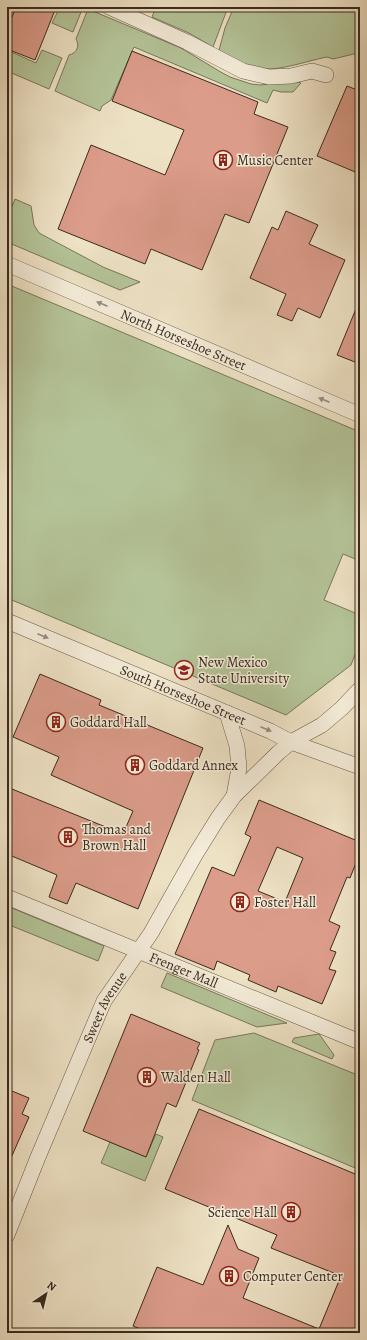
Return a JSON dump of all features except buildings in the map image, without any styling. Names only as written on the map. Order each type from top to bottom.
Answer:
[{"type":"street","points":[[109,7],[187,42],[243,71],[269,77],[291,76],[312,71],[326,75]]},
{"type":"street","name":"North Horseshoe Street","points":[[7,264],[360,415]]},
{"type":"street","name":"South Horseshoe Street","points":[[7,621],[270,731],[291,742],[360,767]]},
{"type":"street","name":"Sweet Avenue","points":[[7,1235],[38,1157],[104,1001],[140,950],[218,818],[234,796],[291,742],[322,725],[342,708],[360,689]]},
{"type":"street","name":"Sweet Avenue","points":[[227,713],[237,746],[240,768],[234,796]]},
{"type":"street","name":"Frenger Mall","points":[[7,897],[140,950],[360,1042]]},
{"type":"green space","points":[[49,7],[83,7],[73,32],[52,23],[58,11]]},
{"type":"green space","points":[[154,7],[228,7],[213,47],[189,33],[152,17]]},
{"type":"green space","points":[[234,7],[360,7],[360,51],[358,53],[333,59],[327,57],[280,68],[261,69],[248,66],[219,50],[225,28]]},
{"type":"green space","points":[[88,9],[181,48],[230,77],[251,84],[260,85],[295,81],[301,83],[293,92],[273,90],[267,103],[134,47],[111,100],[102,106],[100,111],[55,91],[69,55],[74,53],[78,47],[76,39]]},
{"type":"green space","points":[[7,50],[36,63],[42,50],[62,58],[49,89],[7,71]]},
{"type":"green space","points":[[15,199],[31,206],[34,225],[39,233],[103,267],[140,282],[120,290],[7,242],[7,218]]},
{"type":"green space","points":[[7,284],[360,432],[360,561],[343,554],[324,600],[360,615],[360,642],[351,665],[286,715],[7,598]]},
{"type":"green space","points":[[7,906],[104,946],[98,961],[7,924]]},
{"type":"green space","points":[[167,973],[287,1023],[257,1027],[161,987]]},
{"type":"green space","points":[[254,1033],[360,1076],[360,1170],[192,1100],[215,1040]]},
{"type":"green space","points":[[319,1034],[334,1055],[332,1059],[292,1042],[294,1038]]},
{"type":"green space","points":[[156,1134],[163,1137],[145,1181],[101,1163],[110,1142],[146,1157]]},
{"type":"place","name":"Music Center","points":[[223,160]]},
{"type":"place","name":"New Mexico State University","points":[[184,670]]},
{"type":"place","name":"Goddard Hall","points":[[56,722]]},
{"type":"place","name":"Goddard Annex","points":[[135,765]]},
{"type":"place","name":"Thomas and Brown Hall","points":[[68,837]]},
{"type":"place","name":"Foster Hall","points":[[240,902]]},
{"type":"place","name":"Walden Hall","points":[[147,1077]]},
{"type":"place","name":"Science Hall","points":[[291,1212]]},
{"type":"place","name":"Computer Center","points":[[229,1276]]}]
